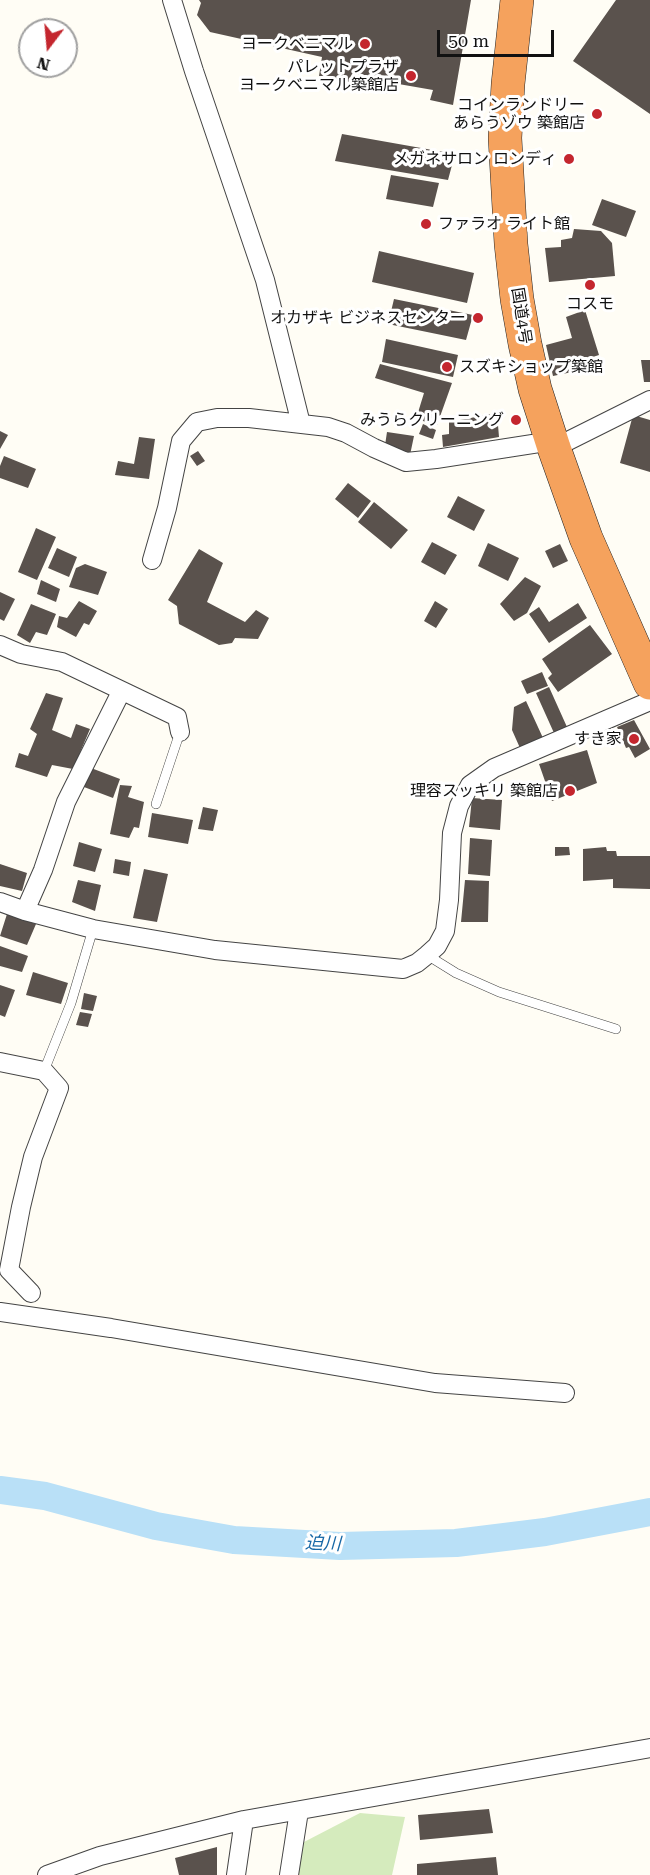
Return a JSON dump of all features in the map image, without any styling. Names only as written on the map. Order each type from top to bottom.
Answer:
[{"type":"highway","name":"国道4号","points":[[517,0],[505,138],[511,244],[525,344],[535,389],[586,538],[650,683]]},
{"type":"street","points":[[172,0],[265,280],[301,424]]},
{"type":"street","points":[[152,560],[167,508],[181,441],[196,422],[217,418],[249,418],[328,427],[346,433],[406,462],[553,444],[650,400]]},
{"type":"street","points":[[0,645],[21,654],[62,662],[177,717],[180,732]]},
{"type":"street","points":[[25,911],[43,870],[66,802],[121,692]]},
{"type":"street","points":[[0,902],[93,929],[215,950],[384,969],[403,969],[417,963],[427,955],[445,931],[452,833],[459,806],[470,785],[494,768],[650,701]]},
{"type":"street","points":[[0,1062],[44,1071],[59,1088],[33,1157],[9,1270],[31,1293]]},
{"type":"street","points":[[0,1312],[111,1328],[435,1383],[565,1393]]},
{"type":"street","points":[[47,1875],[100,1856],[244,1820],[650,1748]]},
{"type":"street","points":[[289,1875],[299,1811]]},
{"type":"street","points":[[236,1875],[244,1820]]},
{"type":"lane","points":[[156,804],[180,732]]},
{"type":"lane","points":[[44,1071],[71,1003],[93,929]]},
{"type":"lane","points":[[427,955],[456,973],[499,992],[616,1029]]},
{"type":"green space","points":[[360,1813],[405,1817],[392,1875],[298,1875],[304,1842]]},
{"type":"building","name":"ヨークベニマル","points":[[199,0],[471,0],[453,105],[430,100],[433,90],[387,82],[389,94],[319,76],[322,57],[210,32],[197,15],[201,3]]},
{"type":"building","points":[[616,0],[650,0],[650,114],[573,61]]},
{"type":"building","points":[[342,134],[455,154],[448,180],[335,161]]},
{"type":"building","points":[[391,175],[439,183],[433,207],[386,199]]},
{"type":"building","points":[[602,199],[636,211],[626,237],[592,225]]},
{"type":"building","points":[[574,229],[601,231],[612,243],[615,276],[549,282],[545,248],[561,247],[561,240],[572,238]]},
{"type":"building","points":[[379,251],[474,273],[467,303],[372,282]]},
{"type":"building","points":[[394,299],[473,315],[466,340],[388,324]]},
{"type":"building","points":[[585,310],[599,355],[571,364],[572,372],[553,376],[546,345],[572,338],[566,317]]},
{"type":"building","points":[[386,339],[458,355],[453,377],[382,362]]},
{"type":"building","points":[[641,360],[650,360],[650,382],[644,382]]},
{"type":"building","points":[[380,364],[452,383],[437,425],[416,419],[424,393],[375,378]]},
{"type":"building","points":[[497,413],[499,437],[443,447],[442,435],[449,434],[449,422]]},
{"type":"building","points":[[633,415],[650,420],[650,472],[620,463]]},
{"type":"building","points":[[423,424],[436,430],[433,439],[419,434]]},
{"type":"building","points":[[0,431],[8,435],[0,449]]},
{"type":"building","points":[[387,432],[414,436],[410,455],[384,452]]},
{"type":"building","points":[[139,437],[155,439],[149,479],[115,475],[118,461],[134,464]]},
{"type":"building","points":[[198,451],[205,461],[197,466],[190,456]]},
{"type":"building","points":[[4,456],[36,469],[28,488],[0,478],[0,466]]},
{"type":"building","points":[[348,483],[371,501],[358,518],[335,499]]},
{"type":"building","points":[[458,496],[485,510],[474,531],[447,517]]},
{"type":"building","points":[[374,502],[408,530],[391,549],[358,522]]},
{"type":"building","points":[[36,528],[56,537],[37,580],[18,572]]},
{"type":"building","points":[[432,542],[457,555],[445,575],[421,562]]},
{"type":"building","points":[[488,543],[519,558],[508,581],[478,566]]},
{"type":"building","points":[[560,544],[568,561],[553,568],[545,551]]},
{"type":"building","points":[[57,548],[77,557],[69,577],[48,568]]},
{"type":"building","points":[[199,549],[223,563],[207,602],[245,622],[256,610],[269,618],[258,639],[235,638],[232,643],[219,645],[179,624],[177,606],[168,600]]},
{"type":"building","points":[[85,564],[107,572],[98,595],[69,587],[76,568]]},
{"type":"building","points":[[525,577],[541,586],[527,613],[514,621],[500,604]]},
{"type":"building","points":[[41,580],[60,589],[56,602],[37,594]]},
{"type":"building","points":[[0,592],[15,599],[4,621],[0,619]]},
{"type":"building","points":[[79,601],[97,611],[89,625],[84,623],[76,637],[57,627],[59,616],[67,618]]},
{"type":"building","points":[[435,601],[448,609],[436,628],[424,621]]},
{"type":"building","points":[[578,603],[587,618],[549,643],[529,614],[539,607],[549,622]]},
{"type":"building","points":[[31,604],[56,614],[47,635],[36,632],[30,643],[17,635]]},
{"type":"building","points":[[590,625],[612,654],[558,692],[548,678],[552,674],[542,659]]},
{"type":"building","points":[[542,672],[548,686],[527,694],[521,681]]},
{"type":"building","points":[[549,687],[567,727],[554,733],[536,693]]},
{"type":"building","points":[[46,693],[63,698],[52,730],[71,738],[76,724],[90,729],[73,769],[52,765],[47,777],[15,767],[19,753],[28,756],[37,734],[30,729]]},
{"type":"building","points":[[526,701],[543,738],[520,748],[512,730],[514,707]]},
{"type":"building","points":[[634,720],[650,749],[635,758],[629,747],[626,748],[617,727]]},
{"type":"building","points":[[587,750],[597,783],[552,801],[539,764]]},
{"type":"building","points":[[91,768],[120,779],[113,798],[84,787]]},
{"type":"building","points":[[120,785],[132,786],[128,797],[144,802],[139,828],[134,827],[129,838],[110,834]]},
{"type":"building","points":[[472,798],[502,800],[500,830],[469,827]]},
{"type":"building","points":[[203,807],[218,810],[213,831],[198,829]]},
{"type":"building","points":[[152,813],[193,820],[188,844],[148,837]]},
{"type":"building","points":[[470,838],[492,840],[490,876],[468,874]]},
{"type":"building","points":[[79,842],[102,849],[95,872],[73,866]]},
{"type":"building","points":[[555,847],[569,847],[570,855],[555,856]]},
{"type":"building","points":[[606,847],[607,851],[616,851],[617,856],[650,856],[650,889],[613,888],[613,879],[583,881],[583,849]]},
{"type":"building","points":[[115,859],[131,862],[129,876],[113,873]]},
{"type":"building","points":[[0,864],[27,873],[22,891],[0,886]]},
{"type":"building","points":[[144,869],[168,874],[157,922],[133,918]]},
{"type":"building","points":[[78,880],[101,885],[95,911],[72,902]]},
{"type":"building","points":[[465,880],[489,881],[488,922],[461,922]]},
{"type":"building","points":[[7,914],[36,924],[27,945],[0,936]]},
{"type":"building","points":[[0,946],[28,956],[22,972],[0,966]]},
{"type":"building","points":[[33,972],[68,983],[61,1004],[26,995]]},
{"type":"building","points":[[0,985],[15,990],[5,1017],[0,1015]]},
{"type":"building","points":[[84,993],[97,996],[93,1011],[81,1009]]},
{"type":"building","points":[[80,1012],[92,1014],[88,1027],[76,1025]]},
{"type":"building","points":[[489,1809],[493,1833],[420,1840],[418,1815]]},
{"type":"building","points":[[217,1847],[217,1875],[179,1875],[175,1858]]},
{"type":"building","points":[[496,1857],[498,1875],[417,1875],[417,1864]]},
{"type":"waterway","name":"迫川","points":[[0,1490],[45,1496],[156,1526],[234,1540],[340,1546],[456,1543],[545,1532],[650,1512]]},
{"type":"place","name":"ヨークベニマル","points":[[365,44]]},
{"type":"place","name":"パレットプラザ ヨークベニマル築館店","points":[[411,76]]},
{"type":"place","name":"コインランドリー あらうゾウ 築館店","points":[[597,114]]},
{"type":"place","name":"メガネサロン ロンディ","points":[[569,159]]},
{"type":"place","name":"ファラオ ライト館","points":[[426,224]]},
{"type":"place","name":"コスモ","points":[[590,285]]},
{"type":"place","name":"オカザキ ビジネスセンター","points":[[478,318]]},
{"type":"place","name":"スズキショップ築館","points":[[447,367]]},
{"type":"place","name":"みうらクリーニング","points":[[516,420]]},
{"type":"place","name":"すき家","points":[[634,739]]},
{"type":"place","name":"理容スッキリ 築館店","points":[[570,791]]}]
